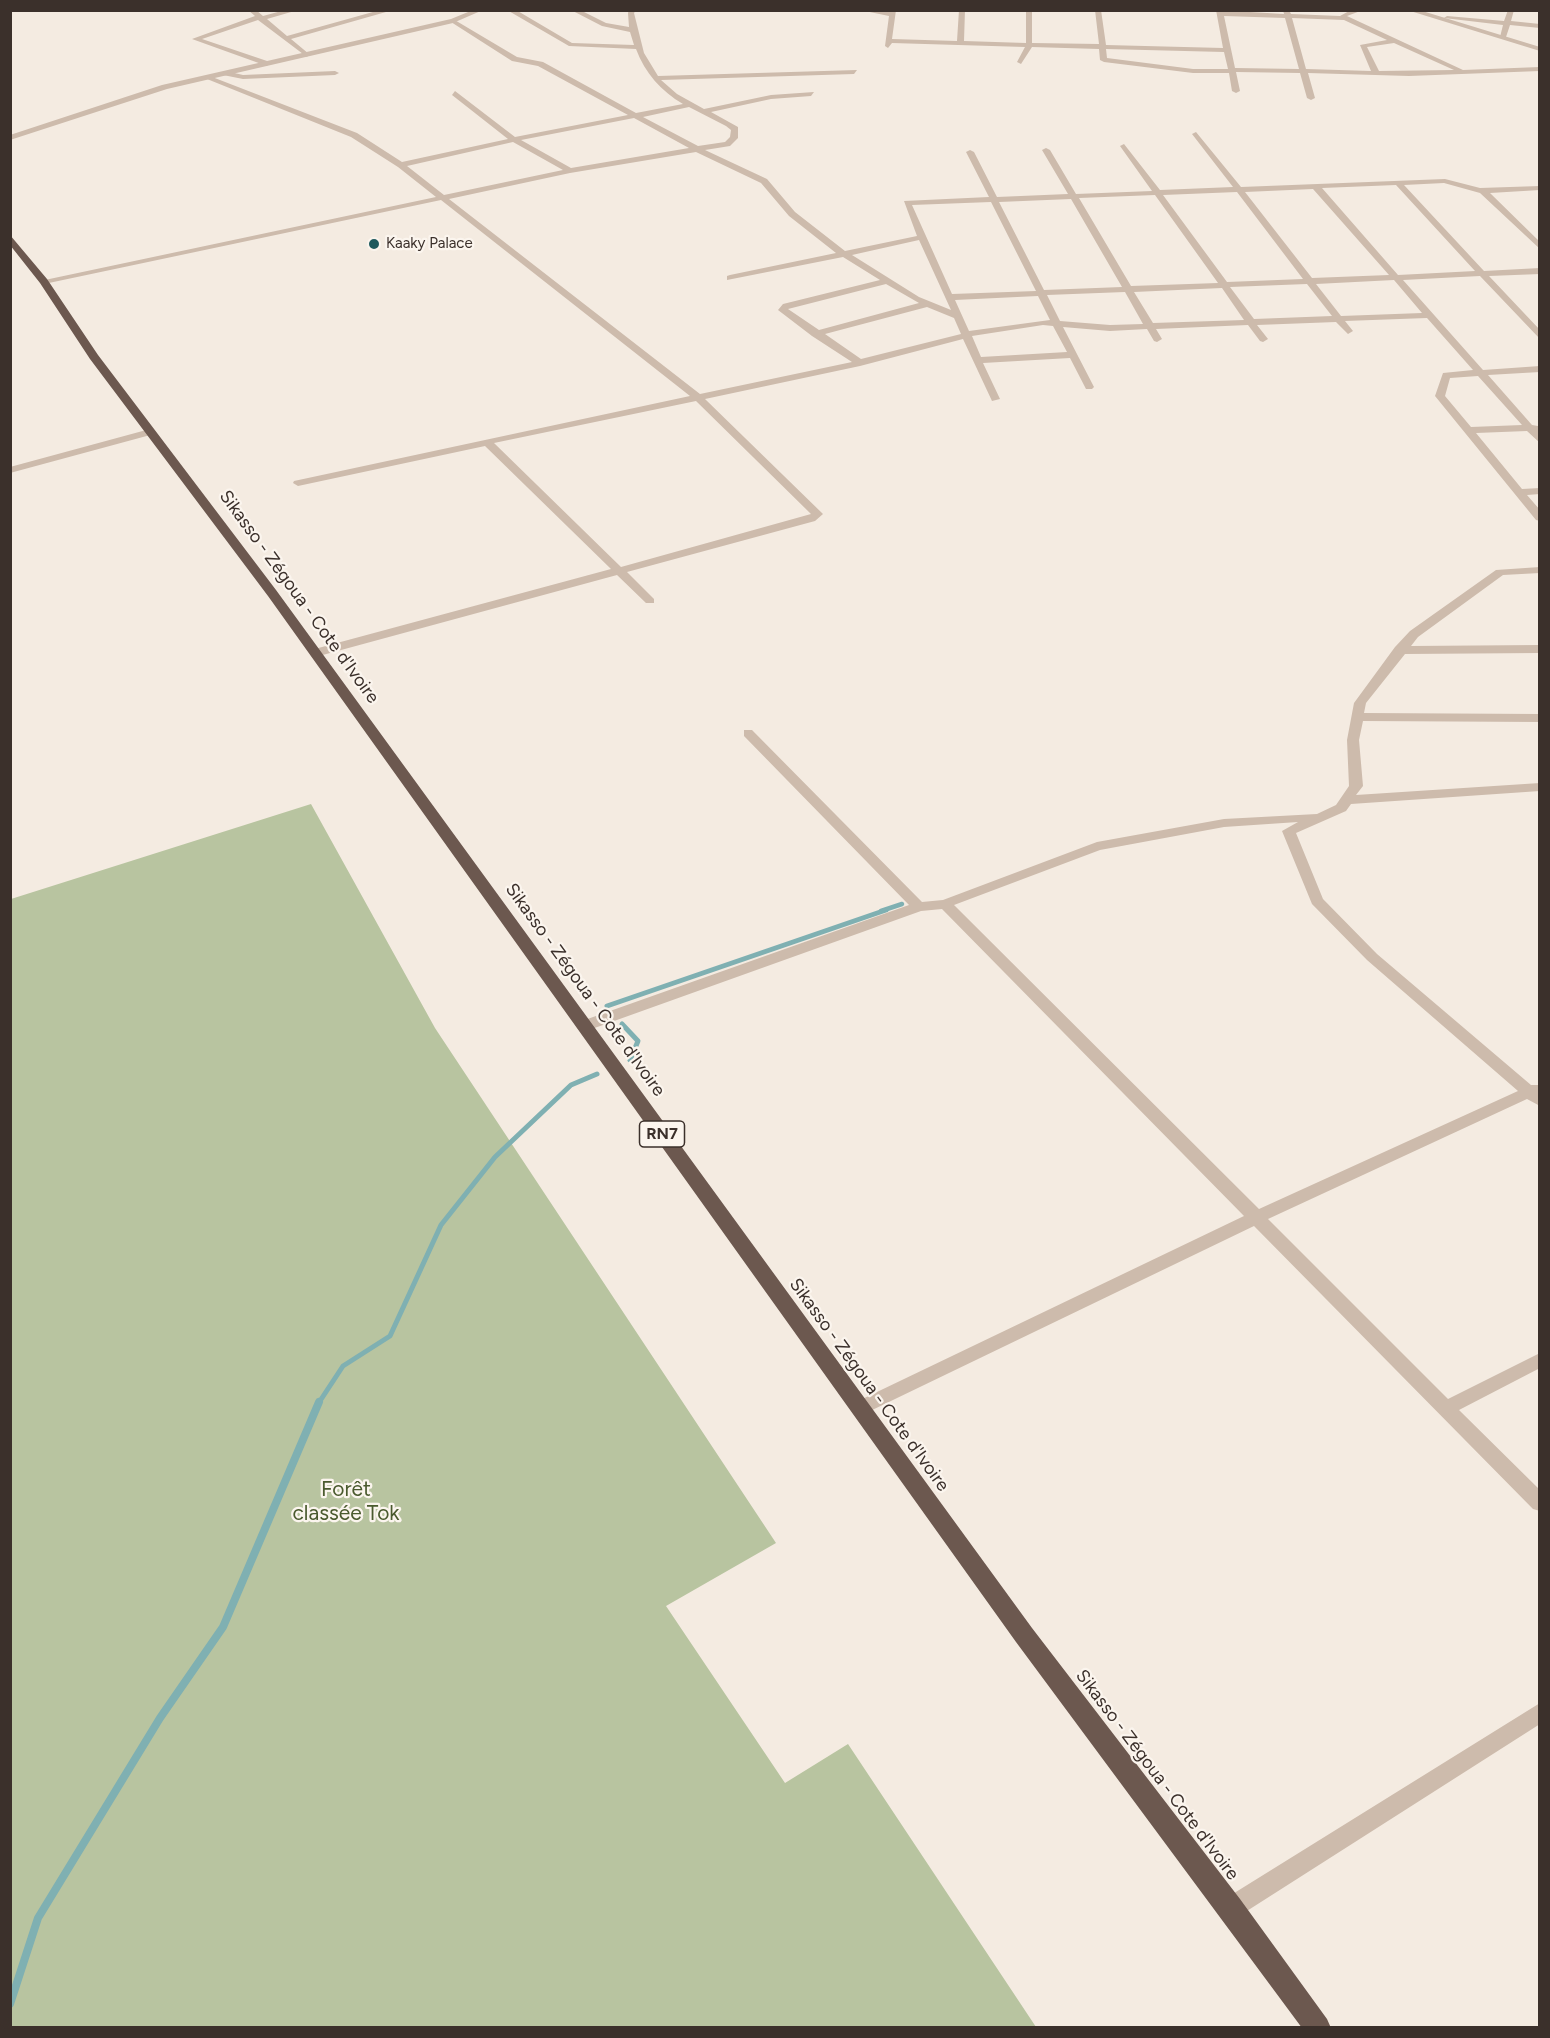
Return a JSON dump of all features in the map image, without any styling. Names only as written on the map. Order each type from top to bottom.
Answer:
[{"type":"highway","name":"Sikasso - Zégoua - Cote d'Ivoire","points":[[10,238],[44,281],[94,357],[315,653],[1024,1635],[1231,1908],[1318,2028]]},
{"type":"street","points":[[251,10],[307,55]]},
{"type":"street","points":[[267,64],[195,39],[260,18],[295,10]]},
{"type":"street","points":[[286,38],[390,10]]},
{"type":"street","points":[[10,138],[165,87],[453,21],[480,10]]},
{"type":"street","points":[[510,10],[571,45],[637,47]]},
{"type":"street","points":[[574,10],[604,25],[632,30]]},
{"type":"street","points":[[44,281],[444,196],[570,171],[728,144],[734,138],[735,129],[721,118],[690,105],[664,89],[656,78],[637,47],[632,30],[631,13],[633,10]]},
{"type":"street","points":[[863,10],[893,12],[889,43],[1227,50]]},
{"type":"street","points":[[960,43],[962,10]]},
{"type":"street","points":[[1021,62],[1029,45],[1029,10]]},
{"type":"street","points":[[1098,10],[1104,60],[1193,71],[1376,73],[1539,69]]},
{"type":"street","points":[[1345,18],[1343,15],[1360,10]]},
{"type":"street","points":[[1410,10],[1539,26]]},
{"type":"street","points":[[1503,37],[1511,10]]},
{"type":"street","points":[[1236,91],[1219,12],[1345,18],[1463,72]]},
{"type":"street","points":[[1286,14],[1311,98]]},
{"type":"street","points":[[1447,16],[1539,49]]},
{"type":"street","points":[[453,21],[515,59],[540,64],[697,149],[764,181],[792,214],[844,254],[927,304],[959,317]]},
{"type":"street","points":[[1376,73],[1363,45],[1395,41]]},
{"type":"street","points":[[656,78],[854,72]]},
{"type":"street","points":[[226,73],[243,77],[335,73]]},
{"type":"street","points":[[210,77],[354,135],[401,165],[444,196],[698,397],[818,514],[811,519],[315,653]]},
{"type":"street","points":[[455,93],[513,139],[570,171]]},
{"type":"street","points":[[705,111],[771,97],[812,94]]},
{"type":"street","points":[[401,165],[513,139],[690,105]]},
{"type":"street","points":[[1196,134],[1348,331]]},
{"type":"street","points":[[1124,146],[1263,339]]},
{"type":"street","points":[[1046,150],[1157,339]]},
{"type":"street","points":[[970,152],[1089,387]]},
{"type":"street","points":[[995,399],[908,203],[1445,181],[1460,188],[1483,191],[1539,188]]},
{"type":"street","points":[[1398,183],[1539,336]]},
{"type":"street","points":[[1316,187],[1480,373],[1534,428],[1539,440]]},
{"type":"street","points":[[1483,191],[1525,227],[1539,247]]},
{"type":"street","points":[[730,278],[923,237]]},
{"type":"street","points":[[950,297],[1539,271]]},
{"type":"street","points":[[860,363],[784,313],[786,306],[886,281]]},
{"type":"street","points":[[815,334],[927,304]]},
{"type":"street","points":[[298,483],[860,363],[967,336],[1043,322],[1110,328],[1429,315]]},
{"type":"street","points":[[978,360],[1072,355]]},
{"type":"street","points":[[1539,369],[1446,375],[1440,396],[1539,518]]},
{"type":"street","points":[[1468,430],[1534,428]]},
{"type":"street","points":[[10,470],[150,432]]},
{"type":"street","points":[[488,442],[650,602]]},
{"type":"street","points":[[1519,492],[1539,491]]},
{"type":"street","points":[[860,1408],[1257,1217],[1536,1093],[1372,957],[1317,901],[1289,831],[1341,808],[1356,786],[1353,740],[1360,703],[1414,634],[1500,572],[1539,570]]},
{"type":"street","points":[[1400,650],[1539,649]]},
{"type":"street","points":[[1357,717],[1539,718]]},
{"type":"street","points":[[748,733],[919,906]]},
{"type":"street","points":[[1347,800],[1539,787]]},
{"type":"street","points":[[585,1026],[919,906],[945,904],[1097,846],[1224,823],[1321,816]]},
{"type":"street","points":[[945,904],[1539,1503]]},
{"type":"street","points":[[1446,1408],[1539,1360]]},
{"type":"street","points":[[1231,1908],[1539,1712]]},
{"type":"green space","name":"Forêt classée Tok","points":[[311,804],[435,1028],[776,1543],[666,1606],[785,1783],[848,1744],[1036,2027],[11,2027],[11,899]]},
{"type":"waterway","points":[[881,911],[902,904]]},
{"type":"waterway","points":[[607,1006],[886,910]]},
{"type":"waterway","points":[[622,1024],[638,1041],[630,1060]]},
{"type":"waterway","points":[[318,1403],[343,1366],[390,1336],[441,1225],[495,1157],[571,1085],[597,1074]]},
{"type":"waterway","points":[[10,2004],[38,1918],[160,1718],[223,1627],[318,1403]]},
{"type":"place","name":"Kaaky Palace","points":[[374,244]]}]
